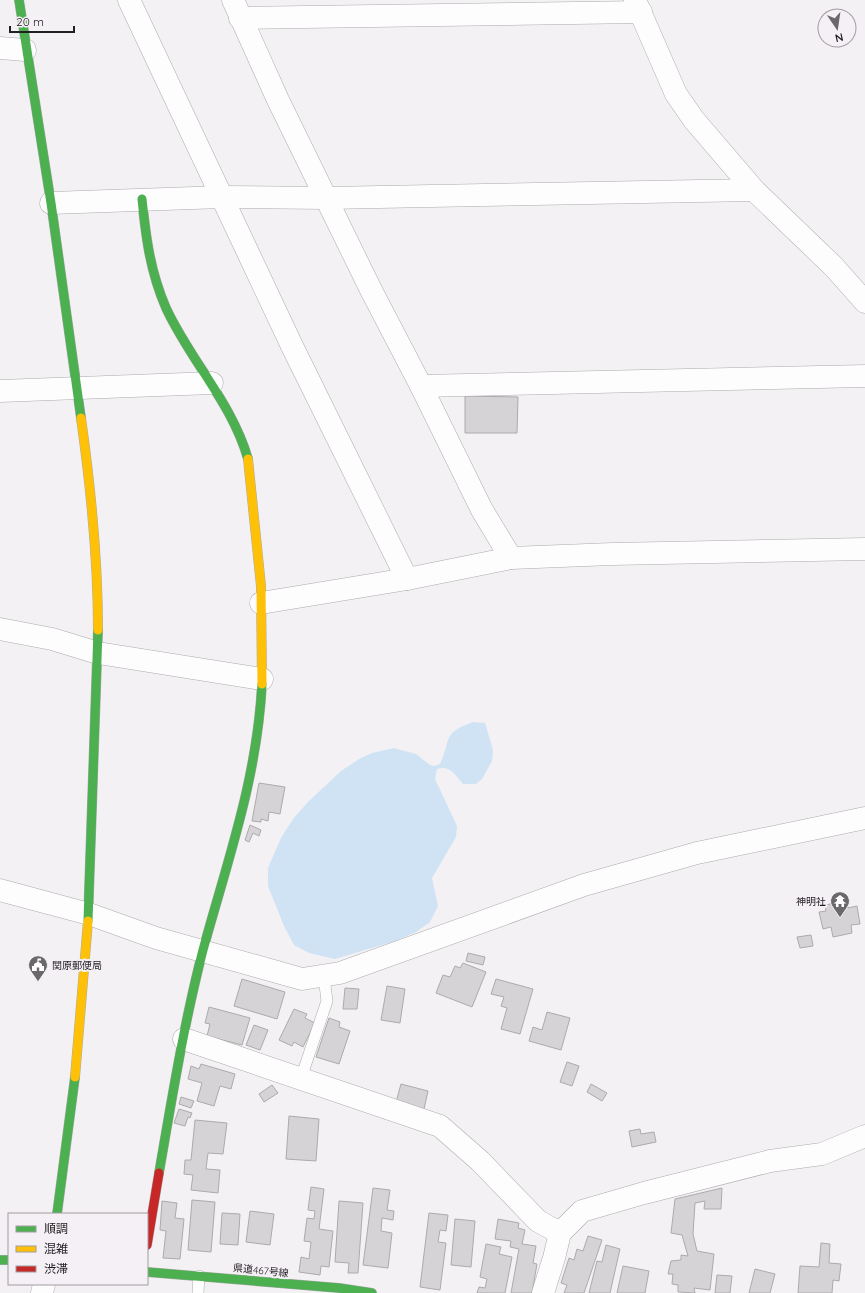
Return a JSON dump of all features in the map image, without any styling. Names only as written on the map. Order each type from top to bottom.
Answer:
[{"type":"street","points":[[19,0],[25,50],[51,203],[77,388],[93,506],[98,581],[98,653],[89,914],[72,1106],[57,1213]]},
{"type":"street","points":[[129,0],[222,197],[407,579]]},
{"type":"street","points":[[511,558],[482,510],[421,386],[371,290],[278,100],[236,9],[638,6],[676,94],[714,145],[754,190],[834,267],[865,302]]},
{"type":"street","points":[[0,48],[25,50]]},
{"type":"street","points":[[51,203],[222,197],[327,198],[754,190]]},
{"type":"street","points":[[142,199],[148,253],[154,278],[167,308],[194,358],[212,383],[243,442],[249,463],[261,602],[262,679],[260,712],[250,776],[218,901],[203,950],[184,1039],[148,1239]]},
{"type":"street","points":[[421,386],[865,376]]},
{"type":"street","points":[[0,391],[212,383]]},
{"type":"street","points":[[261,602],[407,579],[511,558],[612,554],[865,549]]},
{"type":"street","points":[[0,629],[52,639],[98,653],[262,679]]},
{"type":"street","points":[[0,890],[89,914],[156,938],[302,979],[324,977],[426,943],[584,885],[697,853],[865,818]]},
{"type":"street","points":[[184,1039],[440,1126],[480,1161],[538,1221],[560,1233]]},
{"type":"street","points":[[543,1293],[560,1233],[582,1211],[770,1161],[822,1154],[865,1136]]},
{"type":"street","name":"県道467号線","points":[[148,1272],[339,1288],[372,1293]]},
{"type":"lane","points":[[301,1078],[327,1001],[324,977]]},
{"type":"lane","points":[[198,1293],[199,1276]]},
{"type":"water","points":[[473,722],[485,723],[493,750],[492,761],[482,779],[476,784],[463,784],[455,774],[449,770],[445,768],[437,769],[435,779],[457,826],[456,837],[432,878],[438,906],[430,922],[416,932],[395,941],[335,959],[309,953],[294,945],[284,926],[268,886],[268,868],[281,838],[293,819],[308,802],[341,771],[359,759],[372,753],[394,748],[416,754],[430,765],[434,766],[440,764],[449,738],[452,734],[463,726]]},
{"type":"building","points":[[465,396],[518,397],[517,433],[465,433]]},
{"type":"building","points":[[259,783],[285,787],[280,814],[269,812],[268,821],[261,819],[261,822],[252,821]]},
{"type":"building","points":[[250,825],[261,830],[259,836],[253,833],[249,842],[245,840]]},
{"type":"building","name":"神明社","points":[[847,901],[848,908],[857,906],[860,924],[851,925],[852,933],[833,937],[831,927],[823,929],[819,912],[826,911],[825,905]]},
{"type":"building","points":[[811,935],[813,946],[800,948],[797,937]]},
{"type":"building","points":[[468,953],[485,957],[483,965],[466,961]]},
{"type":"building","points":[[463,963],[486,972],[472,1007],[436,993],[443,975],[450,977],[455,966],[460,968]]},
{"type":"building","points":[[242,979],[285,992],[277,1019],[234,1006]]},
{"type":"building","points":[[496,979],[533,989],[520,1034],[501,1029],[507,1008],[501,1006],[504,997],[491,994]]},
{"type":"building","points":[[387,986],[405,989],[400,1023],[381,1020]]},
{"type":"building","points":[[345,988],[359,989],[357,1009],[343,1009]]},
{"type":"building","points":[[209,1007],[250,1018],[242,1045],[207,1036],[210,1024],[205,1023]]},
{"type":"building","points":[[294,1009],[307,1014],[305,1018],[315,1023],[303,1047],[294,1042],[292,1046],[279,1040]]},
{"type":"building","points":[[547,1012],[570,1018],[561,1050],[529,1041],[533,1027],[542,1030]]},
{"type":"building","points":[[329,1018],[340,1022],[339,1027],[350,1031],[339,1064],[316,1057]]},
{"type":"building","points":[[254,1025],[268,1030],[260,1050],[246,1045]]},
{"type":"building","points":[[567,1062],[579,1066],[572,1086],[560,1082]]},
{"type":"building","points":[[201,1064],[235,1074],[231,1089],[220,1086],[214,1106],[197,1101],[202,1083],[188,1079],[191,1066],[199,1069]]},
{"type":"building","points":[[401,1084],[428,1091],[424,1109],[396,1102]]},
{"type":"building","points":[[591,1084],[607,1093],[602,1101],[587,1092]]},
{"type":"building","points":[[272,1085],[278,1093],[264,1102],[259,1094]]},
{"type":"building","points":[[181,1097],[194,1101],[191,1108],[179,1104]]},
{"type":"building","points":[[179,1109],[192,1113],[190,1118],[188,1117],[185,1126],[174,1123]]},
{"type":"building","points":[[289,1116],[319,1119],[316,1161],[286,1159]]},
{"type":"building","points":[[195,1120],[227,1123],[223,1154],[208,1153],[206,1169],[220,1170],[218,1193],[191,1190],[193,1175],[184,1174],[185,1160],[191,1160]]},
{"type":"building","points":[[640,1129],[641,1134],[654,1132],[656,1142],[632,1147],[629,1131]]},
{"type":"building","points":[[311,1187],[324,1189],[319,1229],[333,1231],[329,1267],[321,1266],[320,1275],[299,1272],[301,1257],[309,1259],[311,1242],[304,1241],[307,1218],[314,1219],[315,1211],[308,1210]]},
{"type":"building","points":[[373,1188],[390,1190],[387,1210],[394,1211],[393,1220],[382,1218],[381,1231],[392,1233],[388,1268],[363,1265]]},
{"type":"building","points":[[722,1188],[721,1209],[704,1209],[705,1201],[695,1203],[693,1234],[697,1251],[714,1254],[710,1290],[694,1288],[695,1293],[678,1292],[678,1285],[672,1284],[673,1274],[668,1274],[671,1261],[681,1260],[681,1255],[688,1256],[682,1235],[671,1233],[675,1199]]},
{"type":"building","points":[[192,1200],[215,1202],[211,1252],[188,1250]]},
{"type":"building","points":[[162,1201],[177,1203],[175,1218],[184,1219],[180,1259],[163,1258],[166,1231],[160,1230]]},
{"type":"building","points":[[339,1201],[363,1203],[358,1273],[348,1273],[349,1263],[335,1262]]},
{"type":"building","points":[[250,1211],[274,1214],[270,1245],[246,1242]]},
{"type":"building","points":[[222,1213],[240,1214],[238,1245],[220,1244]]},
{"type":"building","points":[[429,1213],[448,1215],[446,1231],[440,1230],[438,1242],[446,1243],[440,1290],[420,1287]]},
{"type":"building","points":[[455,1219],[475,1221],[471,1267],[451,1265]]},
{"type":"building","points":[[498,1219],[519,1223],[518,1228],[525,1230],[522,1244],[536,1246],[533,1263],[537,1264],[532,1293],[511,1293],[519,1249],[510,1247],[511,1241],[495,1239]]},
{"type":"building","points":[[588,1236],[602,1240],[584,1293],[564,1293],[567,1285],[561,1283],[569,1258],[574,1260],[577,1249],[583,1251]]},
{"type":"building","points":[[821,1243],[830,1244],[829,1263],[841,1264],[839,1281],[833,1280],[832,1293],[798,1293],[800,1266],[819,1267]]},
{"type":"building","points":[[486,1244],[501,1247],[499,1254],[512,1257],[505,1293],[477,1293],[479,1287],[485,1288],[487,1279],[480,1277]]},
{"type":"building","points":[[606,1245],[620,1249],[610,1293],[589,1293],[597,1261],[602,1262]]},
{"type":"building","points":[[623,1266],[649,1271],[645,1293],[617,1293]]},
{"type":"building","points":[[755,1269],[775,1274],[770,1293],[749,1293]]},
{"type":"building","points":[[717,1275],[732,1276],[730,1293],[715,1293]]},
{"type":"traffic: fast","points":[[19,0],[51,203],[81,418]]},
{"type":"traffic: fast","points":[[142,199],[152,268],[166,308],[187,346],[232,419],[248,459]]},
{"type":"traffic: fast","points":[[88,921],[98,630]]},
{"type":"traffic: fast","points":[[159,1173],[196,977],[248,786],[259,719],[262,684]]},
{"type":"traffic: fast","points":[[57,1213],[75,1077]]},
{"type":"traffic: fast","points":[[0,1260],[8,1260]]},
{"type":"traffic: fast","points":[[148,1272],[339,1288],[372,1293]]},
{"type":"traffic: slow","points":[[81,418],[93,524],[97,577],[98,630]]},
{"type":"traffic: slow","points":[[248,459],[261,586],[262,684]]},
{"type":"traffic: slow","points":[[75,1077],[88,921]]},
{"type":"traffic: jam","points":[[148,1239],[159,1173]]},
{"type":"place","name":"神明社","points":[[840,918]]},
{"type":"place","name":"関原郵便局","points":[[38,982]]}]
